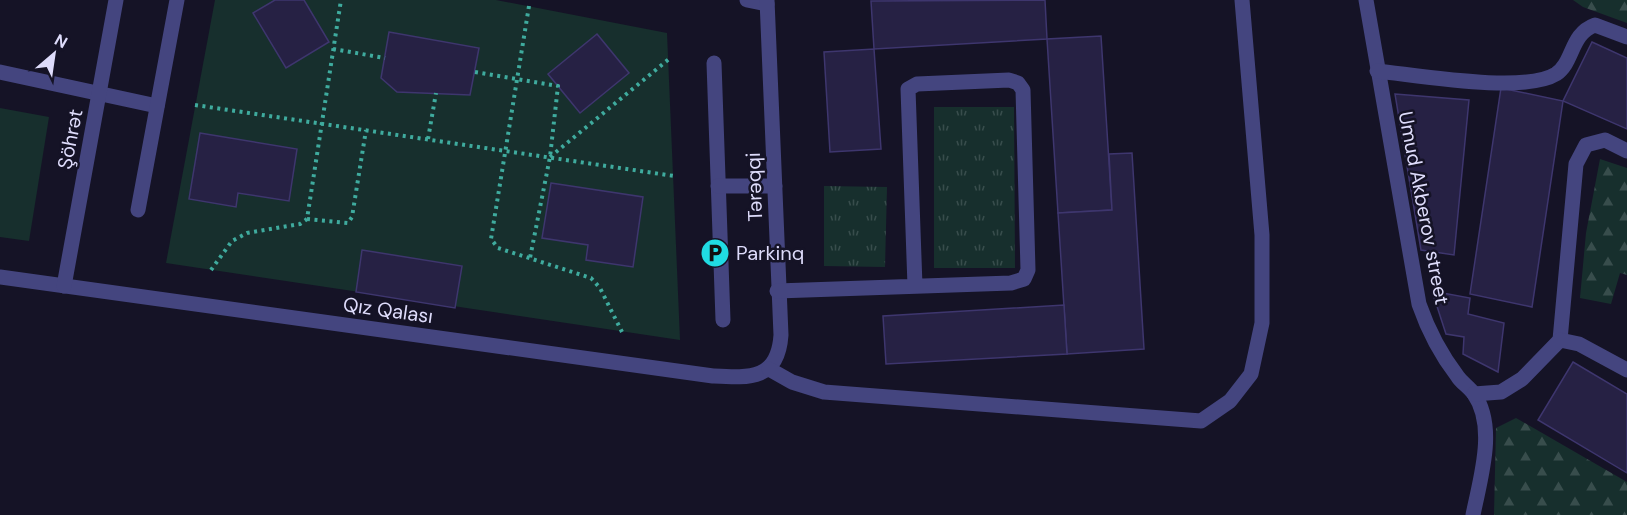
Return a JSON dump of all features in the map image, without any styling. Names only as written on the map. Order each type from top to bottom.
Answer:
[{"type":"street","name":"Şöhrət","points":[[64,286],[116,0]]},
{"type":"street","points":[[138,210],[177,0]]},
{"type":"street","points":[[747,0],[767,2]]},
{"type":"street","points":[[769,369],[792,382],[824,392],[1110,416],[1201,421],[1230,401],[1251,374],[1263,323],[1262,235],[1242,0]]},
{"type":"street","name":"Umud Akberov street","points":[[1366,0],[1419,304],[1428,330],[1458,378],[1474,394],[1481,413],[1485,436],[1473,515]]},
{"type":"street","name":"Tərəqqi","points":[[767,2],[780,350],[769,369]]},
{"type":"street","points":[[1377,71],[1479,81],[1545,80],[1559,72],[1583,29],[1594,25],[1627,37]]},
{"type":"street","points":[[714,63],[723,320]]},
{"type":"street","points":[[0,72],[157,106]]},
{"type":"street","points":[[777,291],[1011,283],[1024,279],[1028,270],[1023,90],[1018,83],[1009,80],[917,84],[908,89],[915,286]]},
{"type":"street","points":[[1474,394],[1501,393],[1522,379],[1560,340],[1576,164],[1586,145],[1605,140],[1627,151]]},
{"type":"street","points":[[718,186],[775,186]]},
{"type":"street","name":"Qız Qalası","points":[[0,277],[713,376],[753,376],[769,369]]},
{"type":"street","points":[[1560,340],[1579,344],[1627,370]]},
{"type":"path","points":[[307,219],[341,0]]},
{"type":"path","points":[[529,6],[491,239],[498,248],[591,278],[600,288],[622,332]]},
{"type":"path","points":[[333,49],[385,58]]},
{"type":"path","points":[[550,157],[669,59]]},
{"type":"path","points":[[475,72],[558,86],[550,157],[530,258]]},
{"type":"path","points":[[428,139],[436,93]]},
{"type":"path","points":[[195,105],[674,176]]},
{"type":"path","points":[[211,270],[232,241],[247,233],[300,224],[307,219],[348,224],[352,217],[366,130]]},
{"type":"green space","points":[[215,0],[496,0],[667,33],[680,340],[166,263]]},
{"type":"green space","points":[[1573,0],[1627,0],[1627,23],[1583,7]]},
{"type":"green space","points":[[934,107],[1014,107],[1015,268],[934,268]]},
{"type":"green space","points":[[0,108],[49,117],[29,241],[0,237]]},
{"type":"green space","points":[[1600,159],[1627,168],[1627,275],[1620,273],[1611,304],[1580,298],[1586,233]]},
{"type":"green space","points":[[824,186],[887,187],[885,267],[824,266]]},
{"type":"green space","points":[[1516,418],[1627,482],[1627,515],[1494,515],[1496,428]]},
{"type":"building","points":[[275,0],[304,0],[329,42],[286,68],[253,13]]},
{"type":"building","points":[[1045,0],[1047,39],[874,49],[871,1]]},
{"type":"building","points":[[389,32],[479,48],[470,95],[397,92],[381,78]]},
{"type":"building","points":[[597,34],[629,73],[580,113],[548,74]]},
{"type":"building","points":[[1101,36],[1112,210],[1058,213],[1047,39]]},
{"type":"building","points":[[1592,42],[1627,58],[1627,129],[1563,101]]},
{"type":"building","points":[[874,49],[881,149],[830,152],[824,52]]},
{"type":"building","points":[[1501,88],[1563,101],[1532,307],[1470,294]]},
{"type":"building","points":[[1395,94],[1469,100],[1454,255],[1421,250]]},
{"type":"building","points":[[200,133],[297,149],[289,201],[238,193],[236,207],[189,199]]},
{"type":"building","points":[[1132,153],[1144,349],[1067,354],[1058,213],[1112,210],[1109,154]]},
{"type":"building","points":[[551,183],[643,197],[633,267],[586,260],[588,245],[542,238]]},
{"type":"building","points":[[362,250],[462,266],[455,308],[356,292]]},
{"type":"building","points":[[1432,291],[1470,298],[1468,314],[1504,323],[1498,372],[1463,354],[1464,337],[1446,334]]},
{"type":"building","points":[[1064,305],[1067,354],[886,364],[883,316]]},
{"type":"building","points":[[1573,362],[1627,394],[1627,473],[1538,420]]},
{"type":"place","name":"Parkinq","points":[[715,253]]}]
